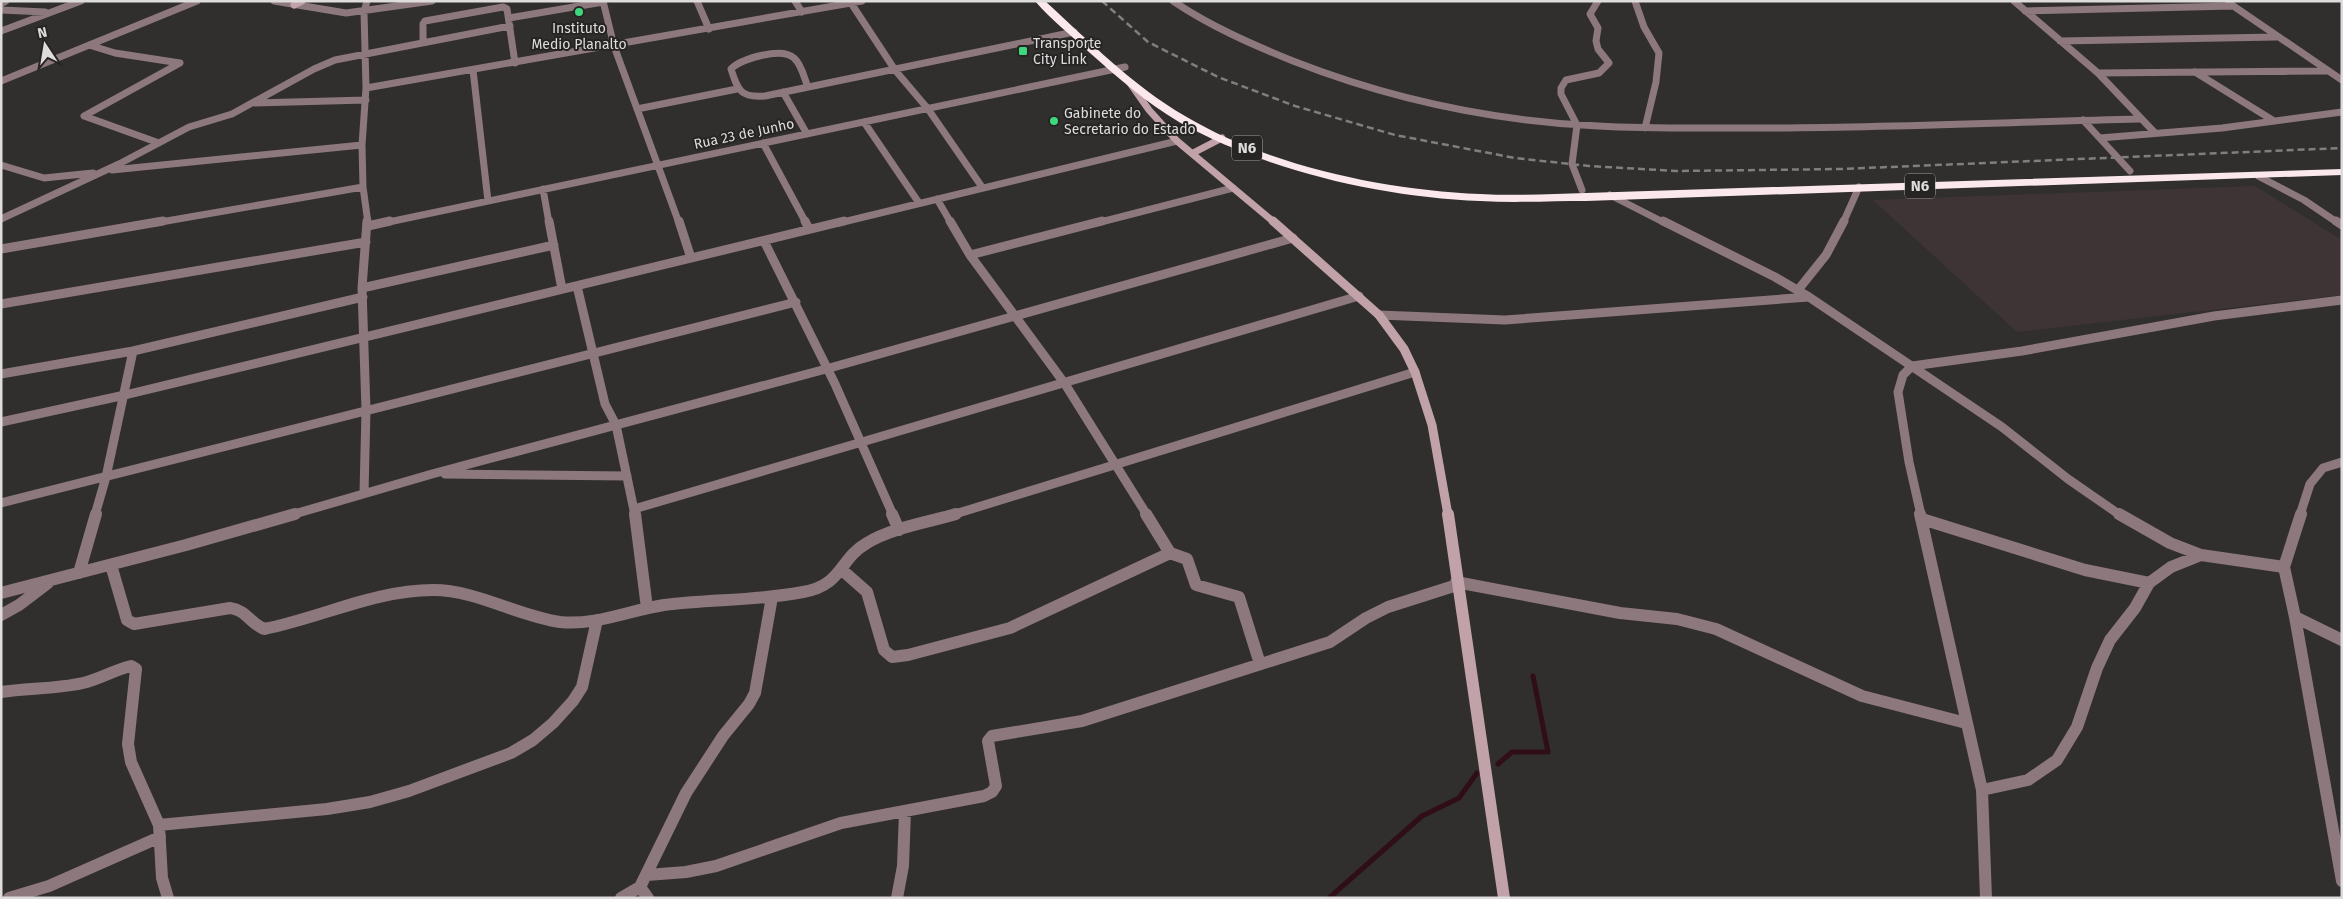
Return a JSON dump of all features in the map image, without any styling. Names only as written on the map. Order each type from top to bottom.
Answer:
[{"type":"highway","name":"N6","points":[[1039,1],[1074,32],[1120,68],[1172,104],[1232,136],[1307,162],[1389,180],[1462,190],[1582,190],[2342,164]]},
{"type":"highway","name":"N6","points":[[1049,1],[1120,68],[1130,83],[1181,118],[1222,138],[1304,167],[1388,186],[1431,193],[1498,198],[2342,172]]},
{"type":"street","points":[[1,4],[6,1]]},
{"type":"street","points":[[1,31],[81,1]]},
{"type":"street","points":[[1,81],[197,1]]},
{"type":"street","points":[[274,1],[346,13],[432,1]]},
{"type":"street","points":[[294,5],[302,1]]},
{"type":"street","points":[[364,493],[366,410],[365,336],[362,293],[368,226],[363,188],[362,145],[366,100],[364,12],[367,1]]},
{"type":"street","points":[[697,1],[709,29]]},
{"type":"street","points":[[795,1],[802,12]]},
{"type":"street","points":[[366,88],[862,1]]},
{"type":"street","points":[[1173,1],[1238,37],[1317,71],[1378,91],[1439,106],[1577,125],[1645,128],[1824,129],[2140,119]]},
{"type":"street","points":[[1582,190],[1572,164],[1577,125],[1561,94],[1561,88],[1566,80],[1582,75],[1599,73],[1606,68],[1608,63],[1598,49],[1598,28],[1590,14],[1598,1]]},
{"type":"street","points":[[1635,1],[1644,26],[1659,53],[1656,82],[1645,128]]},
{"type":"street","points":[[2014,1],[2098,73],[2140,119],[2156,133]]},
{"type":"street","points":[[2227,1],[2276,37],[2342,80]]},
{"type":"street","points":[[509,18],[603,2],[614,46],[659,164],[691,258]]},
{"type":"street","points":[[851,3],[895,70],[928,109],[982,187]]},
{"type":"street","points":[[2025,11],[2233,6]]},
{"type":"street","points":[[423,42],[423,24],[430,19],[503,8],[507,9],[509,18],[515,63]]},
{"type":"street","points":[[1,10],[51,12]]},
{"type":"street","points":[[1,219],[104,171],[201,122],[232,114],[319,66],[364,53],[510,26]]},
{"type":"street","points":[[808,87],[795,59],[783,54],[740,60],[731,69],[737,89],[751,96],[783,92],[895,70],[1074,32]]},
{"type":"street","points":[[2060,41],[2276,37]]},
{"type":"street","points":[[89,45],[115,53],[180,63],[84,116],[159,143]]},
{"type":"street","name":"Rua 23 de Junho","points":[[368,226],[1120,68]]},
{"type":"street","points":[[473,70],[488,201]]},
{"type":"street","points":[[2098,73],[2326,71]]},
{"type":"street","points":[[2194,72],[2229,96],[2274,122]]},
{"type":"street","points":[[1130,83],[1149,110],[1177,140],[1293,238],[1379,315],[1404,349],[1415,372],[1434,433],[1504,898]]},
{"type":"street","points":[[637,109],[737,89]]},
{"type":"street","points":[[783,92],[807,134]]},
{"type":"street","points":[[254,103],[366,100]]},
{"type":"street","points":[[2100,138],[2274,122],[2342,112]]},
{"type":"street","points":[[2083,120],[2130,171]]},
{"type":"street","points":[[864,122],[919,203]]},
{"type":"street","points":[[1193,153],[1222,138]]},
{"type":"street","points":[[1,422],[125,395],[1177,140]]},
{"type":"street","points":[[763,143],[810,229]]},
{"type":"street","points":[[1,165],[44,178],[362,145]]},
{"type":"street","points":[[2258,176],[2304,200],[2342,225]]},
{"type":"street","points":[[1798,290],[1822,263],[1847,216],[1859,187]]},
{"type":"street","points":[[1,249],[363,188]]},
{"type":"street","points":[[970,255],[1233,188]]},
{"type":"street","points":[[543,189],[562,289]]},
{"type":"street","points":[[1610,195],[1798,290],[2002,427],[2068,479],[2128,520],[2170,542],[2201,555],[2284,567]]},
{"type":"street","points":[[937,198],[970,255],[1065,384],[1170,553],[1187,559],[1196,585],[1239,597],[1260,664]]},
{"type":"street","points":[[1,594],[432,474],[826,369],[1293,238]]},
{"type":"street","points":[[764,241],[796,302],[826,369],[864,443],[899,530]]},
{"type":"street","points":[[1,304],[366,242]]},
{"type":"street","points":[[1,374],[134,351],[554,245]]},
{"type":"street","points":[[577,286],[605,404],[616,425],[634,509],[647,608]]},
{"type":"street","points":[[634,509],[1065,384],[1359,296]]},
{"type":"street","points":[[1379,315],[1506,320],[1809,297]]},
{"type":"street","points":[[1986,898],[1982,790],[1909,462],[1898,392],[1903,375],[1912,366],[2022,351],[2214,316],[2342,300]]},
{"type":"street","points":[[1,503],[796,302]]},
{"type":"street","points":[[79,573],[106,476],[134,351]]},
{"type":"street","points":[[111,564],[127,620],[134,624],[231,608],[243,611],[254,626],[264,628],[355,604],[409,592],[432,590],[455,591],[550,621],[566,623],[597,620],[647,608],[772,597],[810,591],[825,585],[842,570],[860,548],[875,538],[1415,372]]},
{"type":"street","points":[[2342,462],[2322,468],[2310,484],[2284,567],[2295,616],[2342,881]]},
{"type":"street","points":[[432,474],[627,476]]},
{"type":"street","points":[[1922,519],[2085,570],[2149,583]]},
{"type":"street","points":[[842,570],[867,592],[884,650],[892,657],[908,656],[1010,628],[1170,553]]},
{"type":"street","points":[[1982,790],[2028,780],[2057,760],[2077,727],[2097,668],[2110,640],[2135,608],[2149,583],[2172,567],[2201,555]]},
{"type":"street","points":[[1,614],[33,596],[52,580]]},
{"type":"street","points":[[621,898],[645,886],[686,872],[716,866],[840,824],[992,792],[996,786],[988,741],[992,736],[1082,721],[1330,642],[1343,636],[1365,619],[1406,599],[1457,583],[1620,613],[1676,619],[1716,629],[1862,696],[1966,723]]},
{"type":"street","points":[[645,886],[686,793],[723,736],[750,704],[755,693],[772,597]]},
{"type":"street","points":[[2295,616],[2342,640]]},
{"type":"street","points":[[9,898],[47,892],[160,831],[370,802],[409,791],[511,753],[533,740],[553,723],[578,694],[582,687],[597,620]]},
{"type":"street","points":[[1,692],[24,688],[75,684],[96,679],[121,668],[131,666],[136,669],[128,744],[131,762],[160,831],[162,878],[164,890],[168,898]]},
{"type":"street","points":[[897,898],[903,866],[905,811]]},
{"type":"shaded area","points":[[2255,186],[2342,240],[2342,295],[2017,332],[1873,200]]},
{"type":"waterway","points":[[1498,764],[1512,752],[1548,752],[1533,676]]},
{"type":"waterway","points":[[1329,898],[1422,816],[1459,798],[1477,773]]},
{"type":"railway","points":[[1102,1],[1148,42],[1218,77],[1295,106],[1395,135],[1515,158],[1589,166],[1677,171],[1842,169],[2342,148]]},
{"type":"place","name":"Instituto Medio Planalto","points":[[579,12]]},
{"type":"place","name":"Transporte City Link","points":[[1023,51]]},
{"type":"place","name":"Gabinete do Secretario do Estado","points":[[1054,121]]}]
